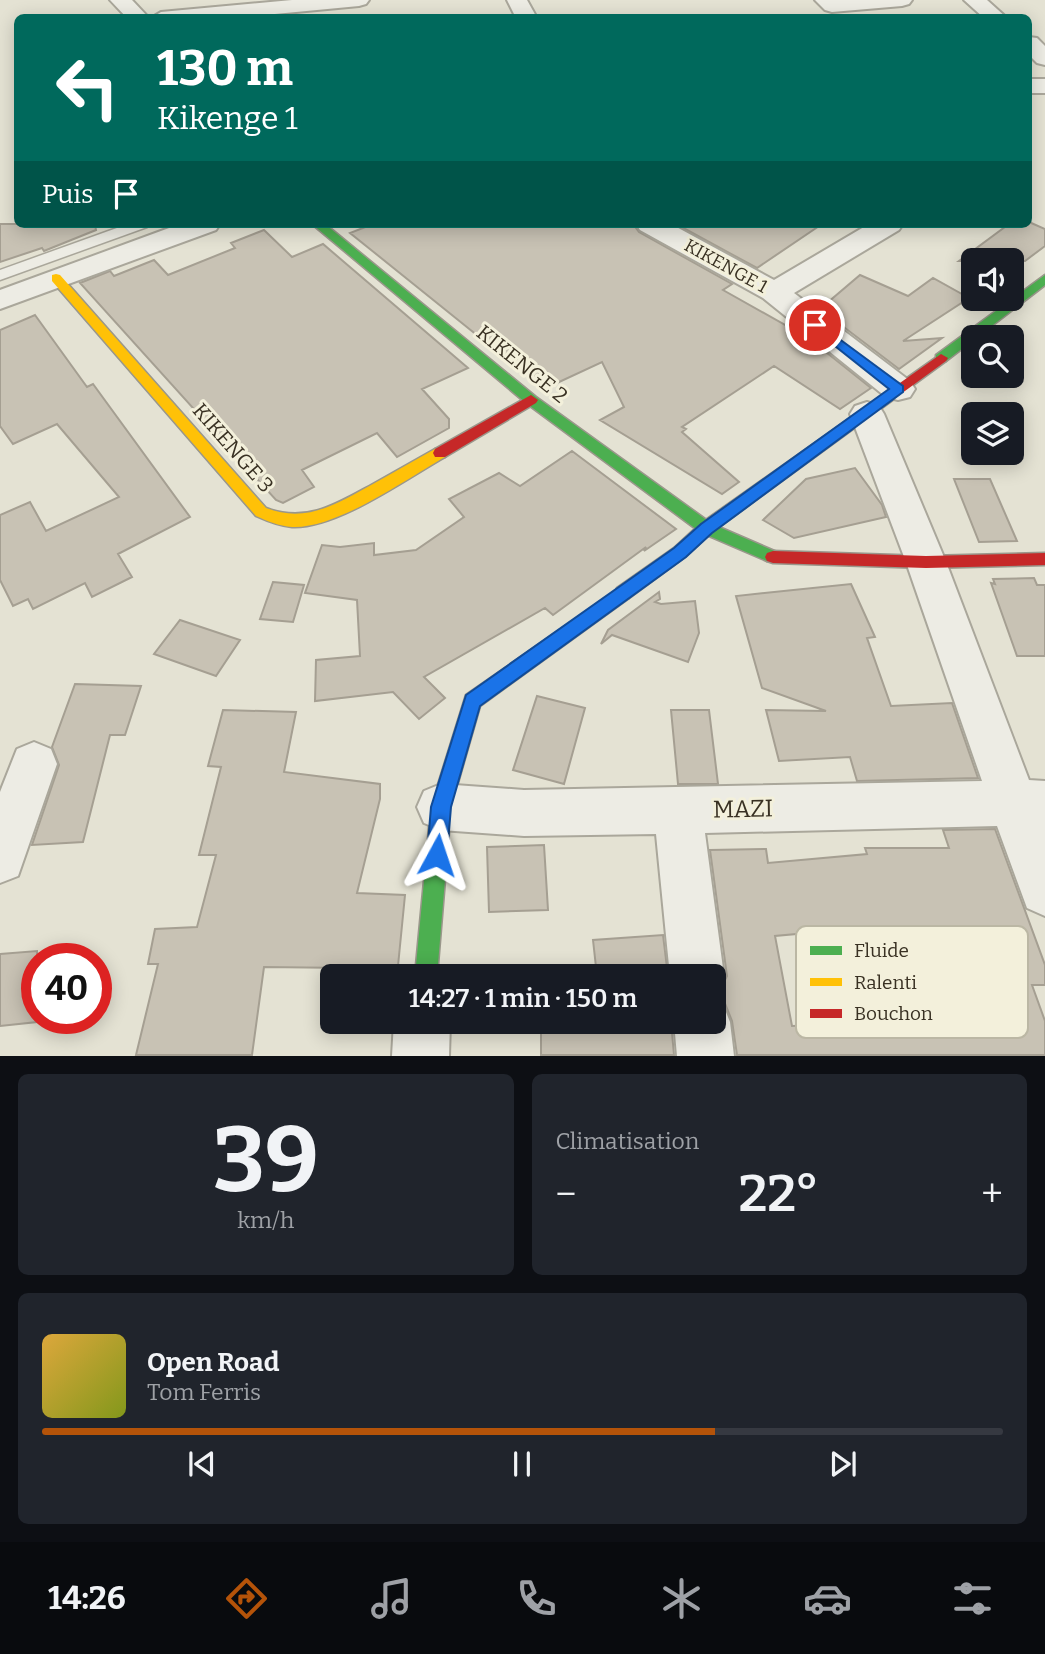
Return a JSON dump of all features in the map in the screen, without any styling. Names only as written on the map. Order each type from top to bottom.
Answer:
[{"type":"street","points":[[120,0],[135,14]]},
{"type":"street","points":[[205,14],[359,0]]},
{"type":"street","points":[[825,0],[832,6],[902,0]]},
{"type":"street","points":[[974,0],[992,14]]},
{"type":"street","points":[[1032,46],[1045,58]]},
{"type":"street","points":[[0,300],[195,228]]},
{"type":"street","name":"KIKENGE 2","points":[[323,228],[530,400],[706,528],[776,558],[926,562],[1045,559]]},
{"type":"street","name":"KIKENGE 1","points":[[657,228],[774,292],[883,402]]},
{"type":"street","points":[[774,292],[883,228]]},
{"type":"street","name":"KIKENGE 3","points":[[56,278],[261,512],[280,523],[304,522],[334,514],[530,400]]},
{"type":"street","points":[[427,964],[441,807],[472,701],[680,552],[706,528],[883,402],[1045,279]]},
{"type":"street","points":[[883,402],[926,562],[1029,804],[1045,890]]},
{"type":"street","points":[[0,858],[34,764]]},
{"type":"street","name":"MAZI","points":[[441,807],[524,813],[1029,804]]},
{"type":"street","points":[[678,810],[696,964]]},
{"type":"street","points":[[419,1055],[421,1034]]},
{"type":"street","points":[[703,1034],[706,1055]]},
{"type":"lane","points":[[0,275],[131,228]]},
{"type":"building","points":[[1032,223],[1045,229],[1045,246],[1025,261],[1024,248],[977,248],[1004,228],[1032,228]]},
{"type":"building","points":[[0,224],[14,224],[14,228],[96,228],[44,251],[42,248],[0,262]]},
{"type":"building","points":[[363,228],[636,228],[732,284],[723,290],[796,331],[797,329],[871,388],[840,409],[774,366],[682,427],[686,429],[682,432],[739,482],[722,494],[600,420],[624,407],[602,362],[544,389],[350,233]]},
{"type":"building","points":[[683,228],[816,228],[757,268]]},
{"type":"building","points":[[264,230],[292,257],[323,244],[468,368],[422,389],[449,419],[449,428],[397,457],[377,433],[302,470],[314,487],[283,503],[276,500],[80,283],[110,271],[114,276],[154,260],[168,275],[235,248],[231,243]]},
{"type":"building","points":[[860,275],[908,296],[933,278],[961,294],[961,303],[903,341],[942,338],[899,369],[820,309]]},
{"type":"building","points":[[35,315],[87,387],[93,384],[190,517],[118,554],[132,577],[92,597],[85,583],[33,609],[28,599],[13,606],[0,580],[0,515],[30,502],[46,531],[119,497],[57,424],[13,444],[0,426],[0,330]]},
{"type":"building","points":[[572,451],[676,529],[644,551],[646,547],[553,615],[545,608],[424,677],[445,698],[419,719],[393,692],[315,701],[316,660],[360,656],[357,600],[305,593],[322,545],[340,547],[374,543],[374,555],[416,550],[464,517],[449,499],[499,473],[520,486]]},
{"type":"building","points":[[855,468],[882,505],[886,517],[794,538],[763,520],[806,479]]},
{"type":"building","points":[[954,479],[990,479],[1017,541],[979,542]]},
{"type":"building","points":[[1034,578],[1037,585],[1045,585],[1045,656],[1017,656],[991,583],[995,584],[993,579]]},
{"type":"building","points":[[273,582],[304,585],[293,622],[260,619]]},
{"type":"building","points":[[851,584],[875,637],[867,638],[891,706],[952,703],[978,778],[857,781],[850,757],[779,761],[766,710],[826,711],[762,688],[736,596]]},
{"type":"building","points":[[659,592],[660,599],[655,602],[661,604],[695,601],[699,633],[688,662],[612,635],[601,644],[608,630]]},
{"type":"building","points":[[180,620],[240,640],[216,676],[154,654]]},
{"type":"building","points":[[75,684],[141,686],[125,735],[110,735],[83,842],[32,845],[59,765],[52,747]]},
{"type":"building","points":[[537,696],[585,708],[564,784],[513,770]]},
{"type":"building","points":[[223,710],[296,712],[284,772],[380,784],[380,799],[357,893],[405,895],[398,964],[264,967],[252,1055],[136,1055],[158,964],[148,964],[155,929],[197,927],[216,855],[199,855],[221,767],[208,766]]},
{"type":"building","points":[[671,710],[709,710],[718,784],[678,784]]},
{"type":"building","points":[[995,829],[1045,965],[1045,985],[1032,985],[1045,1021],[1045,1055],[737,1055],[732,1021],[726,1006],[726,964],[710,850],[766,849],[768,863],[867,854],[865,848],[949,848],[943,830]]},
{"type":"building","points":[[544,845],[548,910],[489,912],[487,847]]},
{"type":"building","points":[[663,935],[667,964],[596,964],[593,940]]},
{"type":"building","points":[[21,952],[21,1024],[0,1026],[0,954]]},
{"type":"building","points":[[541,1034],[672,1034],[674,1055],[541,1055]]},
{"type":"traffic: fast","points":[[323,228],[531,400],[706,528],[773,557]]},
{"type":"traffic: fast","points":[[941,358],[1045,279]]},
{"type":"traffic: fast","points":[[427,964],[441,807],[472,701],[623,593]]},
{"type":"traffic: slow","points":[[56,278],[261,512],[292,521],[321,516],[350,504],[440,453]]},
{"type":"traffic: jam","points":[[623,593],[680,552],[706,528],[941,358]]},
{"type":"traffic: jam","points":[[440,453],[531,400]]},
{"type":"traffic: jam","points":[[773,557],[926,562],[1045,559]]},
{"type":"route","points":[[437,855],[441,807],[472,701],[680,552],[706,528],[898,389],[815,325]]}]
